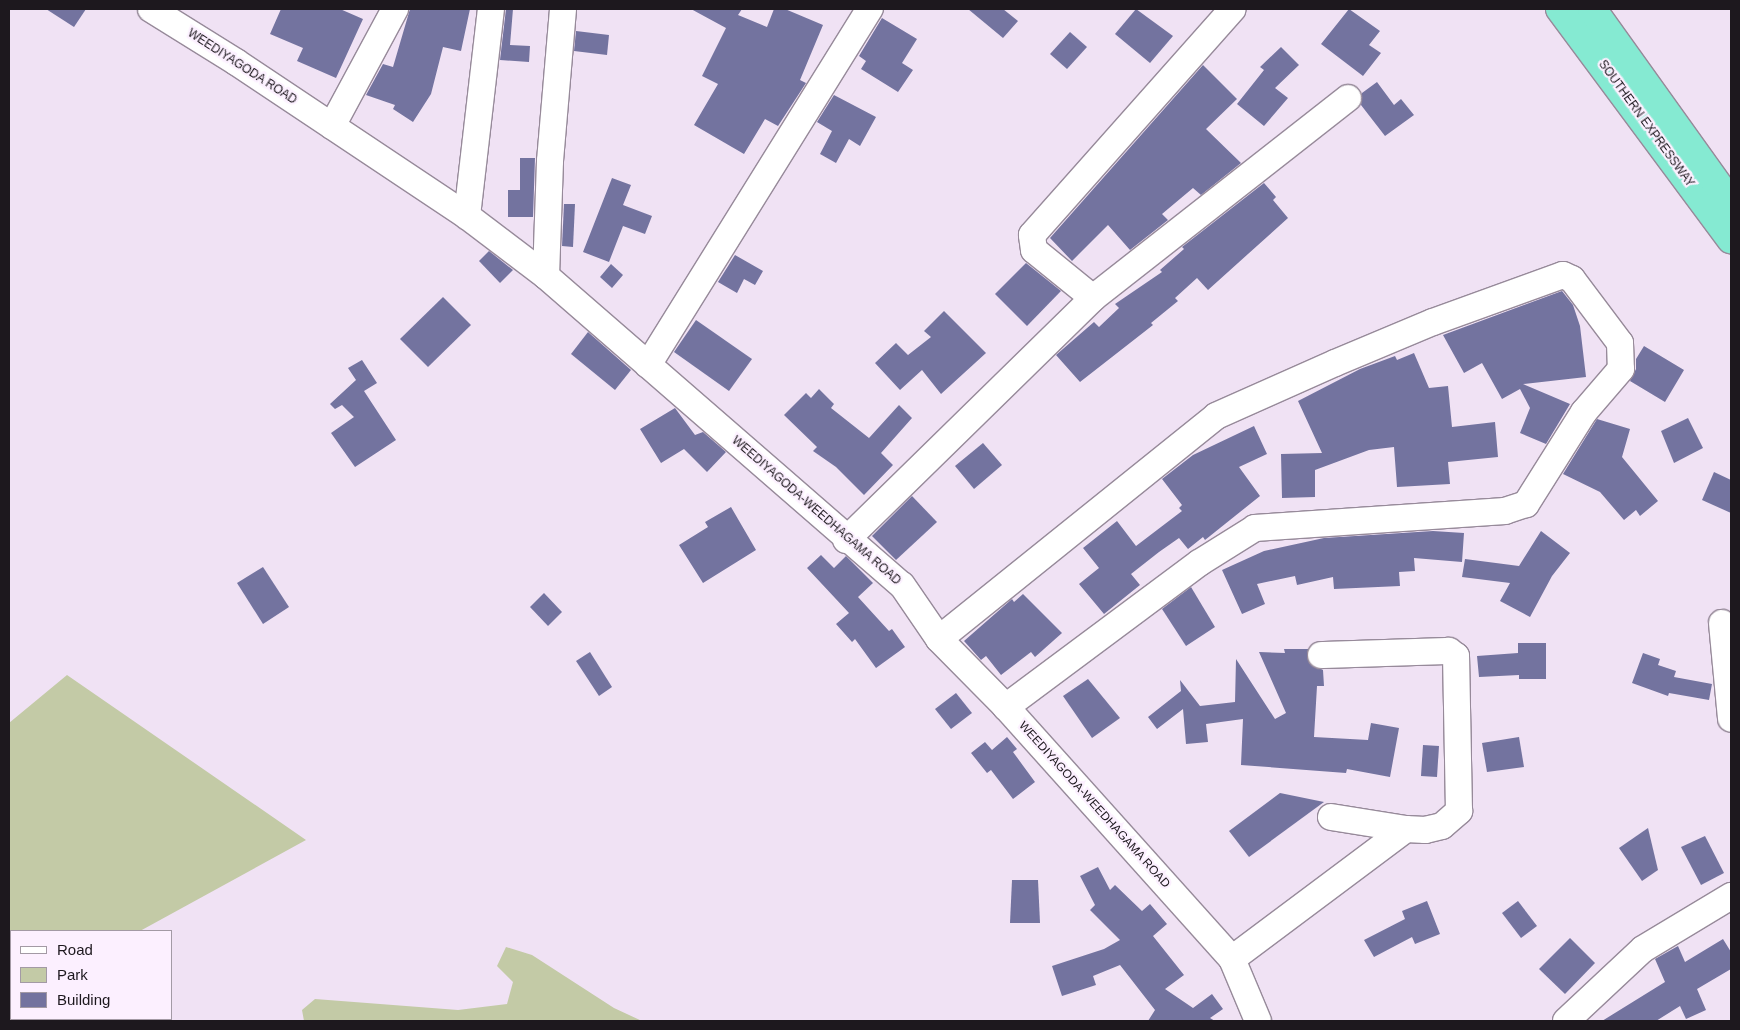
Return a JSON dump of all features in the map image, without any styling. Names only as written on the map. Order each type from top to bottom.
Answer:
[{"type":"highway","name":"SOUTHERN EXPRESSWAY","points":[[1560,9],[1731,240]]},
{"type":"highway","name":"SOUTHERN EXPRESSWAY","points":[[1592,9],[1731,204]]},
{"type":"street","name":"WEEDIYAGODA ROAD","points":[[151,9],[332,126]]},
{"type":"street","points":[[332,126],[395,9]]},
{"type":"street","points":[[467,216],[491,9]]},
{"type":"street","points":[[546,276],[550,161],[563,9]]},
{"type":"street","points":[[648,365],[870,9]]},
{"type":"street","points":[[1093,298],[1034,250],[1032,235],[1233,9]]},
{"type":"street","points":[[846,540],[1093,298],[1348,98]]},
{"type":"street","name":"WEEDIYAGODA-WEEDHAGAMA ROAD","points":[[332,126],[467,216],[546,276],[846,540],[902,585],[939,639],[1006,707],[1232,958],[1258,1021]]},
{"type":"street","points":[[939,639],[1216,416],[1335,364],[1433,322],[1563,275],[1572,279],[1620,344],[1621,369],[1584,412],[1526,504],[1505,511],[1255,528],[1199,563],[1006,707]]},
{"type":"street","points":[[1722,623],[1731,719]]},
{"type":"street","points":[[1321,655],[1449,652],[1458,658],[1459,811],[1442,826],[1425,830],[1406,829],[1331,816]]},
{"type":"street","points":[[1232,958],[1406,829]]},
{"type":"street","points":[[1566,1021],[1643,949],[1731,896]]},
{"type":"green space","points":[[67,675],[306,840],[142,930],[10,930],[10,1020],[30,1020],[9,1021],[9,723]]},
{"type":"green space","points":[[506,947],[532,955],[614,1008],[642,1021],[304,1021],[302,1010],[315,999],[458,1010],[507,1004],[513,982],[497,966]]},
{"type":"building","points":[[46,9],[86,9],[74,27]]},
{"type":"building","points":[[281,9],[340,9],[363,19],[336,78],[297,61],[303,48],[270,34]]},
{"type":"building","points":[[410,9],[470,9],[461,51],[443,47],[431,94],[413,122],[393,109],[395,105],[366,95],[383,64],[393,67]]},
{"type":"building","points":[[506,9],[513,9],[510,45],[530,46],[529,62],[500,60]]},
{"type":"building","points":[[691,9],[742,9],[738,15],[767,27],[774,9],[785,9],[823,25],[800,80],[806,83],[778,126],[765,119],[744,154],[694,125],[718,84],[702,76],[726,28]]},
{"type":"building","points":[[968,9],[1003,9],[1018,21],[1003,38]]},
{"type":"building","points":[[1136,9],[1173,36],[1150,63],[1115,34]]},
{"type":"building","points":[[1349,9],[1380,31],[1369,45],[1381,53],[1363,76],[1321,44]]},
{"type":"building","points":[[882,18],[917,39],[902,63],[913,70],[898,92],[861,69],[866,61],[859,56]]},
{"type":"building","points":[[576,31],[609,35],[607,55],[574,51]]},
{"type":"building","points":[[1070,32],[1087,47],[1067,69],[1050,54]]},
{"type":"building","points":[[1281,47],[1299,65],[1275,88],[1288,98],[1264,126],[1237,104],[1264,70],[1260,67]]},
{"type":"building","points":[[1203,65],[1237,99],[1206,129],[1241,163],[1201,195],[1193,188],[1162,214],[1168,220],[1130,250],[1108,225],[1072,261],[1050,238]]},
{"type":"building","points":[[1377,82],[1394,105],[1401,99],[1414,115],[1385,136],[1361,105],[1362,93]]},
{"type":"building","points":[[834,95],[876,117],[860,146],[849,139],[836,163],[820,154],[832,131],[817,122]]},
{"type":"building","points":[[520,158],[535,158],[533,217],[508,217],[508,190],[520,190]]},
{"type":"building","points":[[612,178],[631,185],[623,205],[652,216],[645,234],[623,226],[609,262],[583,252]]},
{"type":"building","points":[[1264,183],[1276,197],[1273,200],[1288,218],[1208,290],[1197,278],[1175,298],[1178,301],[1151,323],[1153,325],[1080,382],[1056,355],[1094,322],[1099,327],[1119,308],[1115,304],[1162,272],[1160,270],[1184,249],[1182,247]]},
{"type":"building","points":[[564,204],[575,204],[573,247],[562,246]]},
{"type":"building","points":[[489,251],[513,270],[500,283],[479,261]]},
{"type":"building","points":[[735,255],[763,271],[755,285],[744,279],[737,293],[718,282]]},
{"type":"building","points":[[1026,263],[1061,291],[1027,326],[995,294]]},
{"type":"building","points":[[611,264],[623,275],[612,288],[600,277]]},
{"type":"building","points":[[1562,291],[1573,305],[1580,326],[1586,377],[1523,384],[1570,404],[1546,444],[1520,433],[1530,408],[1520,389],[1502,399],[1482,363],[1464,373],[1443,335]]},
{"type":"building","points":[[443,297],[471,325],[428,367],[400,339]]},
{"type":"building","points":[[944,311],[986,353],[941,394],[922,370],[900,390],[875,363],[896,343],[908,355],[931,337],[924,331]]},
{"type":"building","points":[[696,320],[752,359],[729,391],[674,352]]},
{"type":"building","points":[[588,332],[631,370],[615,390],[571,354]]},
{"type":"building","points":[[1644,346],[1684,370],[1665,402],[1630,381],[1636,369],[1636,359]]},
{"type":"building","points":[[1414,353],[1429,388],[1448,386],[1452,427],[1495,422],[1498,457],[1448,462],[1450,484],[1397,487],[1394,447],[1369,450],[1315,470],[1315,497],[1282,498],[1281,454],[1322,453],[1298,401],[1360,369],[1395,356],[1397,360]]},
{"type":"building","points":[[362,360],[377,383],[364,391],[396,440],[355,467],[331,433],[354,417],[342,405],[335,409],[330,404],[356,380],[348,368]]},
{"type":"building","points":[[819,389],[834,404],[831,408],[869,438],[899,405],[912,418],[881,453],[893,465],[864,495],[836,467],[813,451],[817,447],[784,415],[806,393],[811,398]]},
{"type":"building","points":[[675,408],[695,435],[703,432],[726,452],[707,472],[684,449],[661,463],[640,429]]},
{"type":"building","points":[[1688,418],[1703,448],[1674,463],[1661,431]]},
{"type":"building","points":[[1597,419],[1630,429],[1622,457],[1658,501],[1640,516],[1636,510],[1624,520],[1600,492],[1563,474]]},
{"type":"building","points":[[1254,426],[1267,454],[1239,467],[1260,496],[1205,540],[1203,537],[1188,549],[1179,538],[1159,552],[1131,574],[1140,585],[1104,614],[1079,584],[1099,568],[1083,548],[1117,521],[1136,546],[1182,511],[1179,508],[1182,505],[1162,479],[1193,455]]},
{"type":"building","points":[[983,443],[1002,465],[974,489],[955,466]]},
{"type":"building","points":[[1714,472],[1731,480],[1731,513],[1702,500]]},
{"type":"building","points":[[912,496],[937,522],[896,560],[872,536]]},
{"type":"building","points":[[731,507],[756,550],[703,583],[679,545],[708,527],[705,522]]},
{"type":"building","points":[[1433,531],[1464,533],[1462,562],[1414,558],[1415,571],[1399,572],[1400,586],[1334,589],[1333,577],[1297,585],[1295,576],[1257,584],[1265,604],[1242,614],[1222,570],[1264,551],[1324,538]]},
{"type":"building","points":[[1541,531],[1570,553],[1552,576],[1530,617],[1500,601],[1510,583],[1462,577],[1465,559],[1519,566]]},
{"type":"building","points":[[821,555],[834,568],[846,556],[873,583],[858,597],[889,631],[892,629],[905,647],[876,668],[855,639],[852,642],[836,624],[849,613],[807,568]]},
{"type":"building","points":[[263,567],[289,607],[263,624],[237,583]]},
{"type":"building","points":[[1191,587],[1215,627],[1186,646],[1162,609]]},
{"type":"building","points":[[544,593],[562,612],[548,626],[530,607]]},
{"type":"building","points":[[1023,594],[1062,633],[1035,657],[1031,652],[1001,675],[986,656],[981,660],[964,641],[1012,599],[1014,602]]},
{"type":"building","points":[[1518,643],[1546,643],[1546,679],[1519,679],[1519,675],[1479,677],[1477,656],[1518,653]]},
{"type":"building","points":[[1284,649],[1308,649],[1309,663],[1323,670],[1324,686],[1317,686],[1314,737],[1368,740],[1371,723],[1399,728],[1390,777],[1347,769],[1346,773],[1241,765],[1243,719],[1206,724],[1208,742],[1186,744],[1183,709],[1157,729],[1148,717],[1181,691],[1180,680],[1200,706],[1235,702],[1236,659],[1275,719],[1286,713],[1259,652],[1285,653]]},
{"type":"building","points":[[590,652],[612,687],[599,696],[576,661]]},
{"type":"building","points":[[1643,653],[1660,659],[1658,665],[1676,671],[1674,677],[1712,684],[1709,700],[1669,693],[1668,696],[1632,683]]},
{"type":"building","points":[[1088,679],[1120,718],[1092,738],[1063,696]]},
{"type":"building","points":[[956,693],[972,713],[951,729],[935,709]]},
{"type":"building","points":[[1007,737],[1017,749],[1013,752],[1035,782],[1013,799],[991,770],[987,773],[971,753],[985,742],[992,750]]},
{"type":"building","points":[[1519,737],[1524,767],[1487,772],[1482,743]]},
{"type":"building","points":[[1423,745],[1439,746],[1437,777],[1421,776]]},
{"type":"building","points":[[1280,793],[1324,802],[1249,857],[1229,831]]},
{"type":"building","points":[[1648,828],[1658,870],[1642,881],[1619,848]]},
{"type":"building","points":[[1705,836],[1724,873],[1701,885],[1681,847]]},
{"type":"building","points":[[1098,867],[1110,890],[1115,885],[1142,911],[1150,904],[1167,924],[1153,936],[1184,975],[1165,989],[1193,1008],[1212,994],[1223,1009],[1210,1018],[1215,1021],[1148,1021],[1155,1010],[1120,965],[1093,976],[1096,985],[1062,996],[1052,966],[1104,949],[1120,940],[1090,910],[1095,905],[1080,876]]},
{"type":"building","points":[[1012,880],[1038,880],[1040,923],[1010,923]]},
{"type":"building","points":[[1427,901],[1440,934],[1415,944],[1412,937],[1374,957],[1364,940],[1405,919],[1402,911]]},
{"type":"building","points":[[1518,901],[1537,926],[1521,938],[1502,913]]},
{"type":"building","points":[[1570,938],[1595,963],[1565,994],[1539,969]]},
{"type":"building","points":[[1723,939],[1731,952],[1731,969],[1697,989],[1706,1010],[1686,1019],[1680,1006],[1656,1021],[1602,1021],[1665,982],[1655,959],[1678,946],[1685,962]]}]
